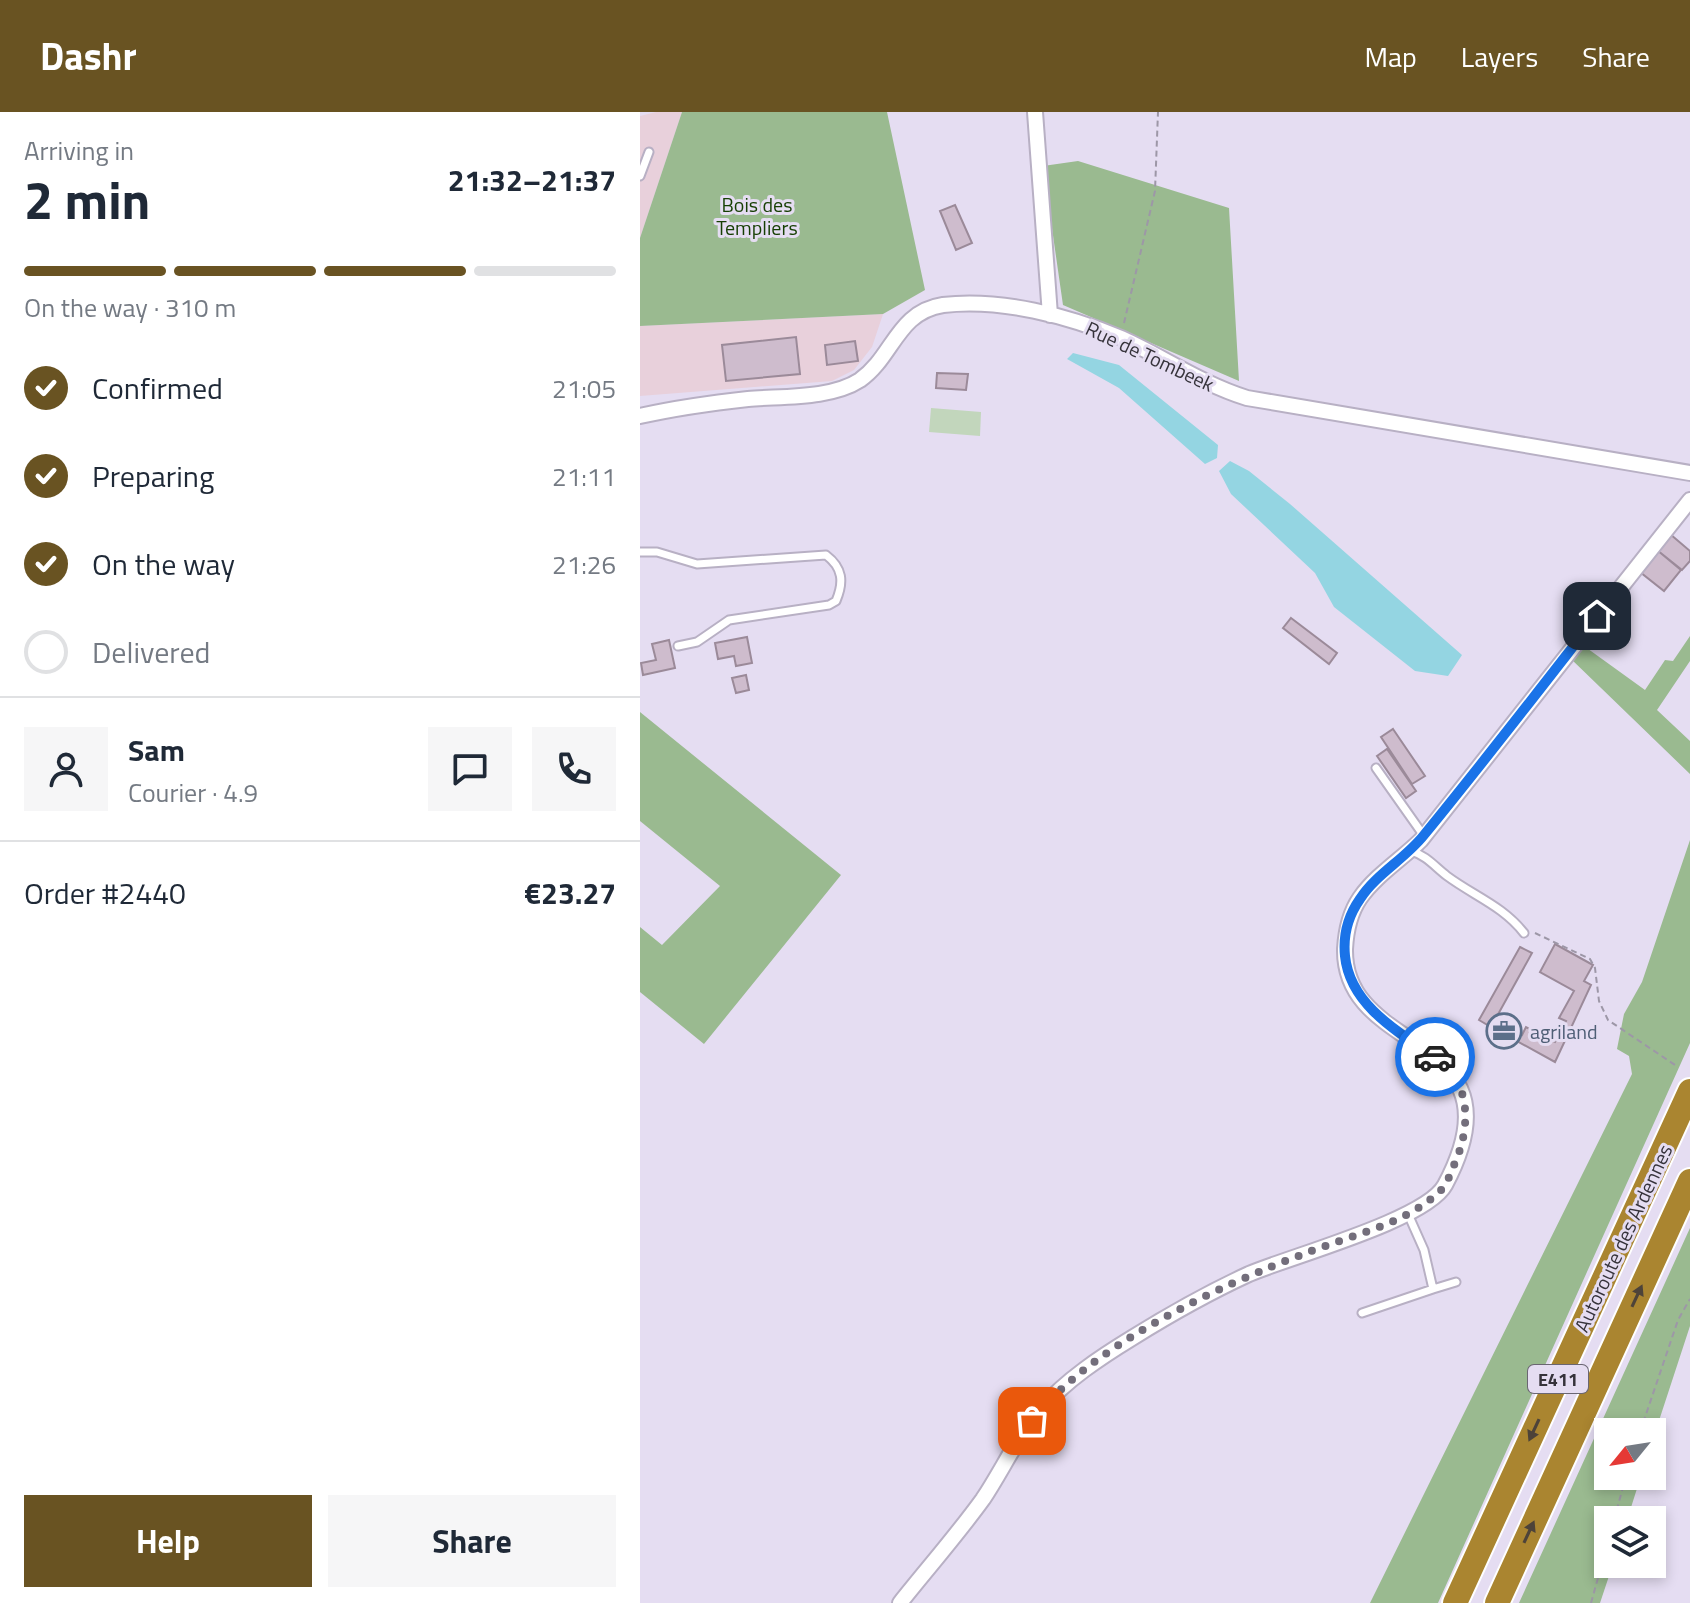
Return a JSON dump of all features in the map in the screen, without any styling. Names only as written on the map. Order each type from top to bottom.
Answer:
[{"type":"highway","name":"Autoroute des Ardennes","points":[[1455,1603],[1690,1091]]},
{"type":"highway","name":"Autoroute des Ardennes","points":[[1497,1603],[1690,1181]]},
{"type":"street","points":[[1035,112],[1050,315]]},
{"type":"street","name":"Rue de Tombeek","points":[[640,416],[698,405],[845,388],[874,367],[904,324],[921,312],[943,305],[1010,308],[1050,315],[1121,338],[1208,383],[1247,398],[1690,473]]},
{"type":"street","points":[[900,1603],[982,1499],[1042,1408],[1088,1368],[1132,1338],[1248,1275],[1408,1214],[1443,1189],[1465,1141],[1464,1098],[1460,1087],[1443,1062],[1375,1013],[1358,993],[1349,975],[1345,955],[1346,932],[1360,899],[1424,836],[1690,500]]},
{"type":"lane","points":[[640,176],[649,152]]},
{"type":"lane","points":[[640,552],[657,552],[697,564],[826,555],[842,576],[836,601],[829,605],[729,620],[697,642],[678,646]]},
{"type":"lane","points":[[1376,768],[1424,836]]},
{"type":"lane","points":[[1410,851],[1424,855],[1447,876],[1495,905],[1524,933]]},
{"type":"lane","points":[[1408,1214],[1424,1250],[1433,1289]]},
{"type":"lane","points":[[1362,1313],[1456,1282]]},
{"type":"path","points":[[1121,338],[1155,191],[1158,112]]},
{"type":"path","points":[[1542,936],[1590,959],[1595,968],[1599,1001],[1608,1020],[1675,1065]]},
{"type":"path","points":[[1645,1418],[1678,1320],[1690,1299]]},
{"type":"path","points":[[1591,1603],[1598,1578]]},
{"type":"shaded area","points":[[656,112],[682,112],[640,238],[640,116]]},
{"type":"shaded area","points":[[883,314],[872,347],[854,370],[832,381],[640,396],[640,326]]},
{"type":"green space","name":"Bois des Templiers","points":[[682,112],[887,112],[925,290],[883,314],[640,326],[640,238]]},
{"type":"green space","points":[[1078,161],[1229,208],[1239,381],[1063,305],[1043,166]]},
{"type":"green space","points":[[931,408],[981,412],[980,436],[929,432]]},
{"type":"green space","points":[[1690,636],[1690,661],[1657,710],[1690,741],[1690,774],[1570,658],[1584,646],[1645,690],[1665,660],[1673,661]]},
{"type":"green space","points":[[640,712],[841,875],[704,1044],[640,992],[640,927],[662,945],[720,886],[640,821]]},
{"type":"green space","points":[[1690,840],[1690,1043],[1438,1603],[1370,1603],[1632,1074],[1629,1056],[1617,1049],[1624,1014],[1642,982]]},
{"type":"green space","points":[[1690,1228],[1690,1326],[1660,1418],[1603,1418]]},
{"type":"green space","points":[[1594,1439],[1594,1490],[1637,1490],[1631,1506],[1594,1506],[1594,1578],[1608,1578],[1600,1603],[1519,1603]]},
{"type":"water","points":[[1073,353],[1119,365],[1218,445],[1217,458],[1205,464],[1119,388],[1067,359]]},
{"type":"water","points":[[1230,461],[1249,471],[1290,504],[1462,655],[1448,676],[1415,671],[1334,607],[1315,573],[1231,494],[1219,471]]},
{"type":"building","points":[[955,205],[972,243],[956,250],[940,211]]},
{"type":"building","points":[[796,337],[800,374],[726,381],[722,345]]},
{"type":"building","points":[[855,341],[858,361],[827,365],[825,345]]},
{"type":"building","points":[[937,373],[968,374],[966,390],[936,388]]},
{"type":"building","points":[[1670,534],[1690,551],[1690,561],[1682,570],[1657,550]]},
{"type":"building","points":[[1657,550],[1681,570],[1664,591],[1640,572]]},
{"type":"building","points":[[1291,618],[1337,653],[1329,664],[1283,628]]},
{"type":"building","points":[[747,637],[752,663],[736,666],[734,656],[718,659],[715,643]]},
{"type":"building","points":[[669,640],[675,668],[643,675],[641,663],[656,660],[652,644]]},
{"type":"building","points":[[746,675],[749,690],[736,693],[732,678]]},
{"type":"building","points":[[1393,729],[1425,776],[1412,784],[1381,737]]},
{"type":"building","points":[[1387,749],[1416,791],[1406,798],[1377,756]]},
{"type":"building","points":[[1555,944],[1593,965],[1584,981],[1591,985],[1555,1062],[1495,1029],[1499,1022],[1522,1035],[1526,1027],[1555,1042],[1566,1021],[1559,1018],[1574,991],[1540,972]]},
{"type":"building","points":[[1520,947],[1532,953],[1491,1027],[1479,1020]]},
{"type":"way so far","points":[[1032,1421],[1061,1389],[1132,1338],[1248,1275],[1415,1211],[1443,1189],[1465,1141],[1466,1111],[1460,1087],[1443,1062],[1435,1057]]},
{"type":"place","name":"agriland","points":[[1504,1031]]},
{"type":"route","points":[[1435,1057],[1375,1013],[1358,993],[1349,975],[1345,955],[1346,932],[1351,915],[1371,885],[1421,840],[1597,616]]}]
